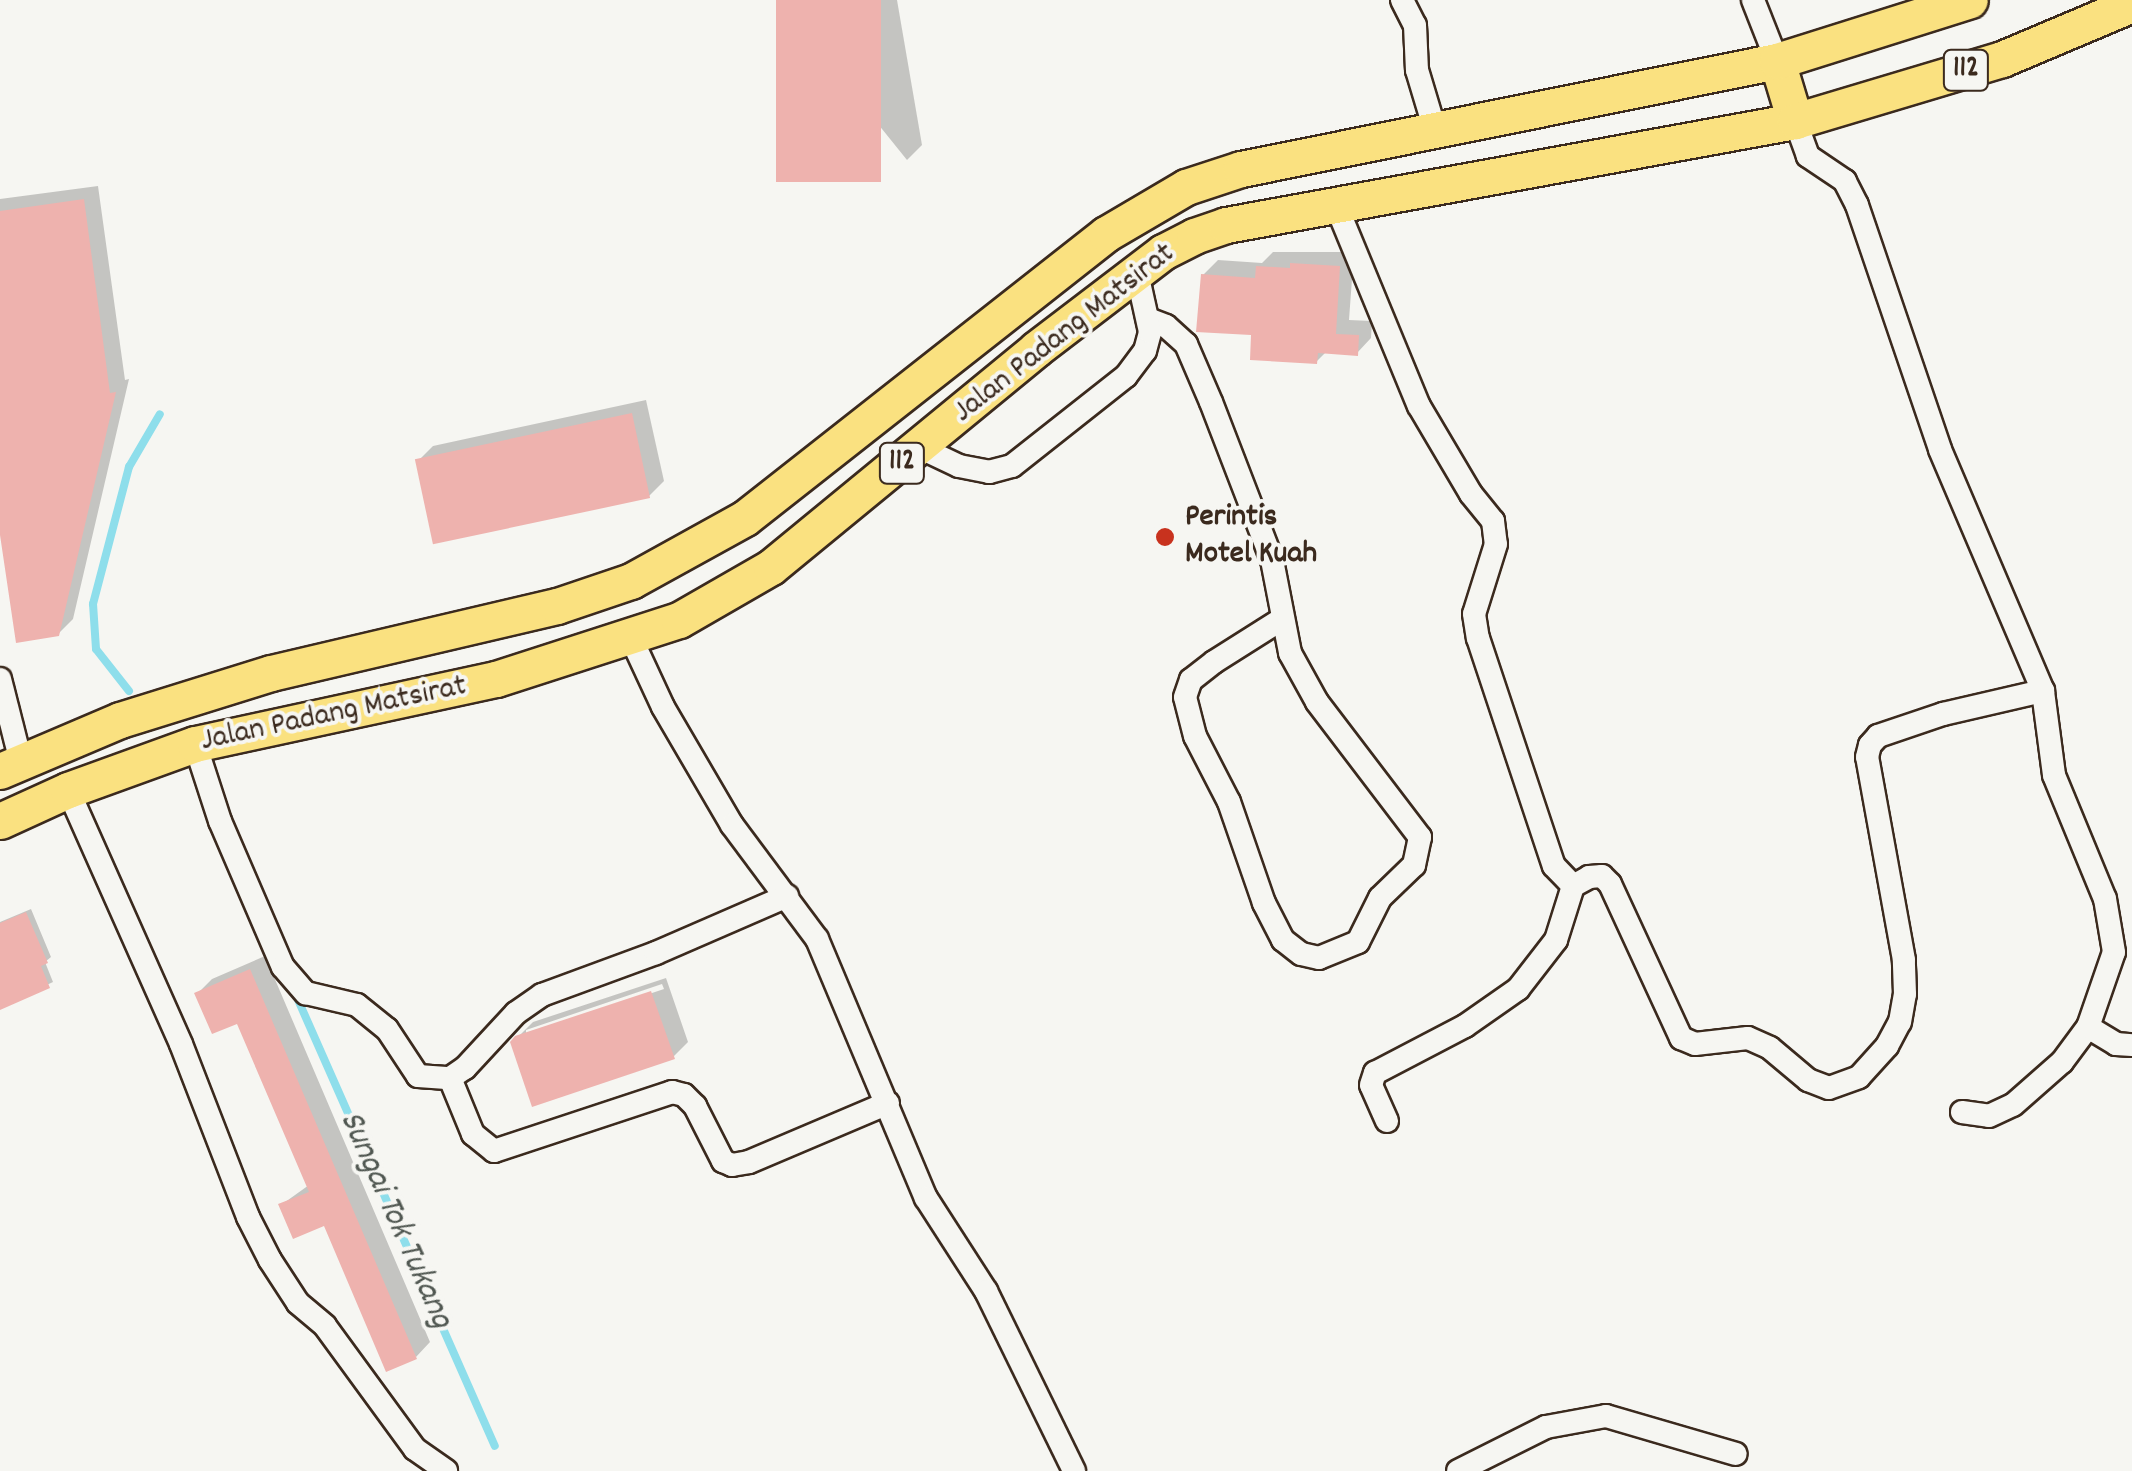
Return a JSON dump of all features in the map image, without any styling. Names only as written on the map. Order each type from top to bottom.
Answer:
[{"type":"main road","name":"Jalan Padang Matsirat","points":[[10,766],[120,720],[270,672],[556,606],[632,581],[746,518],[1142,210],[1186,186],[1241,169],[1777,61],[1970,0]]},
{"type":"main road","name":"Jalan Padang Matsirat","points":[[0,821],[68,790],[195,744],[496,679],[632,638],[719,600],[771,567],[920,448],[1036,348],[1163,252],[1226,225],[1795,121],[2002,59],[2132,4]]},
{"type":"main road","points":[[1777,61],[1795,121]]},
{"type":"street","points":[[1402,0],[1415,25],[1418,70],[1434,130]]},
{"type":"street","points":[[1753,0],[1777,61]]},
{"type":"street","points":[[1795,121],[1808,156],[1845,181],[1856,205],[1940,449],[2042,691],[2058,788],[2087,849],[2114,932],[2114,952],[2088,1026],[2062,1062],[2013,1105],[1989,1116],[1962,1112]]},
{"type":"street","points":[[1336,205],[1419,406],[1471,494],[1493,521],[1496,544],[1474,614],[1478,638],[1554,866],[1573,886]]},
{"type":"street","points":[[920,448],[959,466],[988,472],[1012,466],[1126,376],[1145,351],[1150,332],[1137,273]]},
{"type":"street","points":[[1148,318],[1166,326],[1186,344],[1272,560],[1290,653],[1317,702],[1420,837],[1414,866],[1380,898],[1358,942],[1319,958],[1302,954],[1283,940],[1264,904],[1229,802],[1195,736],[1184,696],[1191,680],[1202,671],[1282,619]]},
{"type":"street","points":[[632,638],[663,707],[704,780],[732,825],[817,940],[926,1198],[986,1291],[1074,1471]]},
{"type":"street","points":[[0,679],[10,766]]},
{"type":"street","points":[[1388,1121],[1370,1085],[1375,1073],[1465,1026],[1518,989],[1556,940],[1573,886],[1589,877],[1602,876],[1610,884],[1681,1038],[1687,1042],[1748,1038],[1770,1048],[1808,1080],[1830,1088],[1860,1076],[1887,1046],[1900,1022],[1906,994],[1904,960],[1867,757],[1870,746],[1878,736],[1943,714],[2042,691]]},
{"type":"street","points":[[195,744],[220,822],[283,967],[306,993],[356,1005],[386,1028],[418,1076],[450,1078],[486,1049],[516,1013],[542,996],[656,953],[787,896]]},
{"type":"street","points":[[68,790],[182,1044],[248,1216],[270,1260],[298,1302],[325,1326],[415,1449],[446,1471]]},
{"type":"street","points":[[2088,1026],[2116,1044],[2132,1046]]},
{"type":"street","points":[[450,1078],[473,1134],[494,1151],[672,1092],[684,1095],[695,1106],[722,1161],[732,1165],[749,1162],[888,1103]]},
{"type":"street","points":[[1458,1471],[1546,1427],[1606,1416],[1736,1454]]},
{"type":"building","points":[[776,0],[881,0],[881,182],[776,182]]},
{"type":"building","points":[[84,199],[110,393],[116,392],[59,636],[16,643],[0,535],[0,211]]},
{"type":"building","points":[[1290,263],[1340,266],[1336,334],[1359,335],[1358,356],[1318,353],[1317,364],[1250,360],[1251,335],[1196,332],[1201,274],[1255,278],[1256,266],[1290,268]]},
{"type":"building","points":[[632,413],[650,498],[433,544],[415,459]]},
{"type":"building","points":[[26,912],[48,963],[41,966],[50,988],[0,1010],[0,923]]},
{"type":"building","points":[[250,969],[417,1359],[386,1372],[324,1226],[293,1239],[278,1204],[309,1192],[237,1024],[212,1034],[194,993]]},
{"type":"building","points":[[651,991],[675,1059],[532,1107],[510,1042],[515,1036]]},
{"type":"waterway","name":"Sungai Tok Tukang","points":[[129,691],[96,649],[93,604],[129,467],[160,414]]},
{"type":"waterway","name":"Sungai Tok Tukang","points":[[295,993],[495,1446]]},
{"type":"place","name":"Perintis Motel Kuah","points":[[1165,537]]}]
